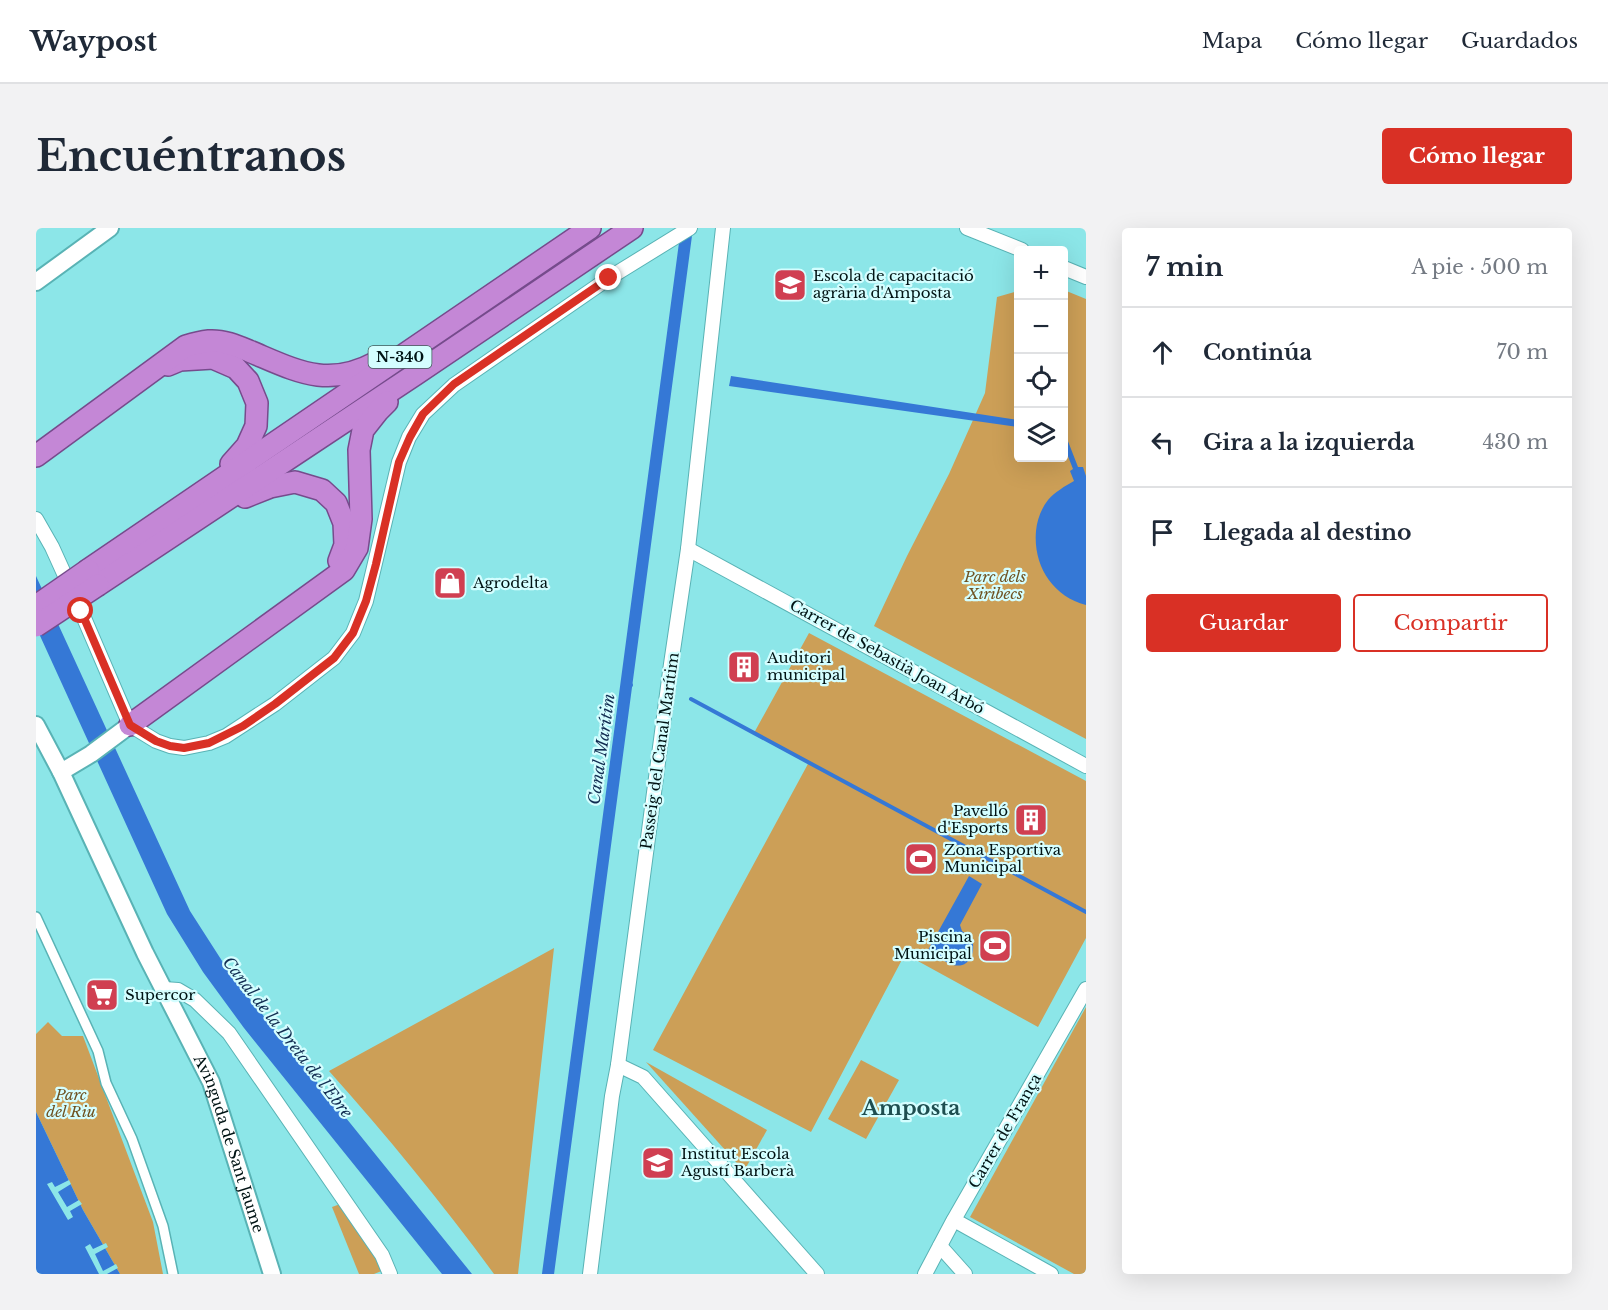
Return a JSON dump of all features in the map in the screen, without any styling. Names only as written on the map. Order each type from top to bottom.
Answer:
[{"type":"highway","name":"N-340","points":[[36,626],[93,578],[211,486],[590,228]]},
{"type":"highway","name":"N-340","points":[[36,606],[93,578],[205,513],[632,228]]},
{"type":"highway","points":[[36,456],[186,346],[210,341],[230,344],[304,374],[330,376],[363,370],[449,323]]},
{"type":"highway","points":[[153,370],[180,360],[213,358],[236,368],[248,381],[257,403],[256,426],[247,446],[211,486]]},
{"type":"highway","points":[[124,729],[344,570],[357,548],[361,519],[358,450],[363,430],[378,411],[416,374]]},
{"type":"highway","points":[[205,513],[270,488],[295,482],[322,490],[336,503],[344,523],[345,545],[338,565],[320,588]]},
{"type":"street","points":[[36,282],[110,228]]},
{"type":"street","points":[[36,519],[52,547],[71,590],[124,729],[170,746],[184,748],[209,743],[243,726],[275,704],[334,658],[353,633],[366,601],[376,564],[399,462],[423,414],[454,384],[609,278],[690,228]]},
{"type":"street","name":"Passeig del Canal Marítim","points":[[590,1274],[612,1096],[688,549],[723,228]]},
{"type":"street","points":[[967,228],[1014,247]]},
{"type":"street","points":[[1068,270],[1086,277]]},
{"type":"street","name":"Carrer de Sebastià Joan Arbó","points":[[688,549],[1086,766]]},
{"type":"street","name":"Avinguda de Sant Jaume","points":[[36,725],[61,772],[127,915],[211,1082],[272,1274]]},
{"type":"street","points":[[61,772],[91,754],[124,729]]},
{"type":"street","points":[[36,917],[98,1051],[106,1083],[132,1139],[163,1226],[173,1274]]},
{"type":"street","points":[[164,989],[178,990],[195,1000],[229,1033],[382,1255],[390,1274]]},
{"type":"street","name":"Carrer de França","points":[[925,1274],[1086,989]]},
{"type":"street","points":[[618,1065],[643,1077],[817,1274]]},
{"type":"street","points":[[954,1220],[1051,1274]]},
{"type":"street","points":[[940,1246],[965,1274]]},
{"type":"green space","name":"Parc dels Xiribecs","points":[[1014,292],[1014,462],[1068,462],[1068,292],[1086,299],[1086,739],[874,626],[949,474],[985,393],[997,297]]},
{"type":"green space","name":"Zona Esportiva Municipal","points":[[809,633],[1086,781],[1086,938],[1038,1027],[905,954],[811,1132],[653,1050],[809,762],[754,733]]},
{"type":"green space","points":[[554,948],[518,1274],[494,1274],[414,1171],[329,1071]]},
{"type":"green space","points":[[1086,1007],[1086,1274],[1074,1274],[970,1217]]},
{"type":"green space","name":"Parc del Riu","points":[[48,1022],[62,1036],[83,1036],[153,1222],[163,1274],[120,1274],[83,1210],[36,1112],[36,1034]]},
{"type":"green space","points":[[861,1060],[899,1080],[866,1139],[828,1119]]},
{"type":"green space","points":[[646,1062],[767,1130],[744,1171]]},
{"type":"green space","points":[[343,1203],[384,1270],[374,1274],[359,1274],[332,1207]]},
{"type":"water","points":[[731,376],[1014,419],[1014,426],[729,386]]},
{"type":"water","points":[[1068,441],[1078,467],[1083,467],[1086,476],[1086,605],[1074,601],[1054,587],[1042,567],[1036,544],[1037,523],[1041,511],[1051,497],[1074,481],[1070,471],[1073,469],[1068,456]]},
{"type":"water","points":[[36,576],[190,911],[233,978],[472,1274],[442,1274],[244,1028],[203,972],[167,914],[36,627]]},
{"type":"water","points":[[969,876],[982,884],[960,925],[962,931],[972,939],[973,949],[968,962],[959,966],[944,961],[928,950]]},
{"type":"water","points":[[36,1112],[83,1210],[120,1274],[36,1274]]},
{"type":"pier","points":[[69,1180],[71,1184],[58,1192],[67,1207],[79,1200],[82,1204],[70,1211],[73,1217],[68,1220],[47,1184],[52,1182],[55,1187]]},
{"type":"pier","points":[[106,1243],[108,1247],[95,1254],[103,1271],[116,1264],[118,1268],[107,1274],[99,1274],[85,1247],[90,1244],[93,1249]]},
{"type":"waterway","name":"Canal Marítim","points":[[548,1274],[687,228]]},
{"type":"waterway","name":"Canal Marítim","points":[[626,684],[631,685]]},
{"type":"waterway","points":[[691,699],[1086,912]]},
{"type":"place","name":"Escola de capacitació agrària d'Amposta","points":[[790,285]]},
{"type":"place","name":"Agrodelta","points":[[450,583]]},
{"type":"place","name":"Auditori municipal","points":[[744,667]]},
{"type":"place","name":"Pavelló d'Esports","points":[[1031,820]]},
{"type":"place","name":"Zona Esportiva Municipal","points":[[921,859]]},
{"type":"place","name":"Piscina Municipal","points":[[995,946]]},
{"type":"place","name":"Supercor","points":[[102,995]]},
{"type":"place","name":"Institut Escola Agustí Barberà","points":[[658,1163]]},
{"type":"district","name":"Amposta","points":[[911,1108]]},
{"type":"route","points":[[81,611],[130,725],[156,741],[184,748],[209,743],[243,726],[334,658],[353,633],[366,601],[376,564],[399,462],[423,414],[454,384],[609,278]]},
{"type":"water label","name":"Canal de la Dreta de l'Ebre","points":[[288,1037]]}]
